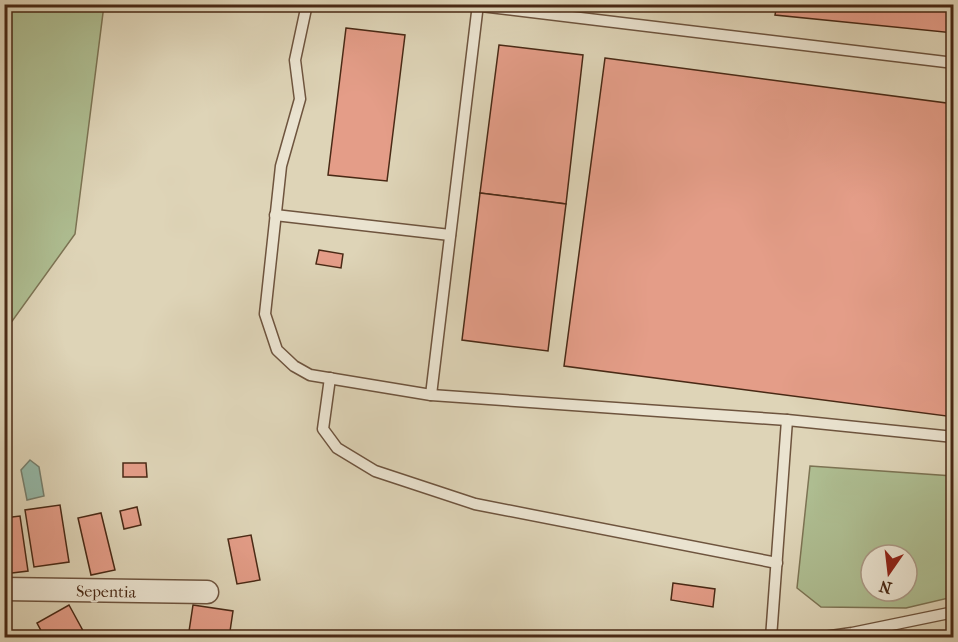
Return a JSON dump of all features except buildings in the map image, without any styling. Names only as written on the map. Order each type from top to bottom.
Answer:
[{"type":"street","name":"Sepentia","points":[[4,589],[207,592]]},
{"type":"lane","points":[[307,4],[295,60],[300,99],[280,166],[265,314],[278,350],[294,366],[310,375],[431,395],[787,420],[954,437]]},
{"type":"lane","points":[[464,4],[954,63]]},
{"type":"lane","points":[[431,395],[478,5]]},
{"type":"lane","points":[[275,216],[450,235]]},
{"type":"lane","points":[[330,378],[323,429],[337,448],[375,471],[475,504],[777,563]]},
{"type":"lane","points":[[771,638],[787,420]]},
{"type":"lane","points":[[817,638],[954,612]]},
{"type":"shaded area","points":[[5,4],[104,5],[75,234],[5,331]]},
{"type":"shaded area","points":[[30,460],[39,467],[44,496],[27,500],[21,470]]},
{"type":"shaded area","points":[[810,466],[953,476],[953,597],[906,608],[821,607],[797,588]]}]
